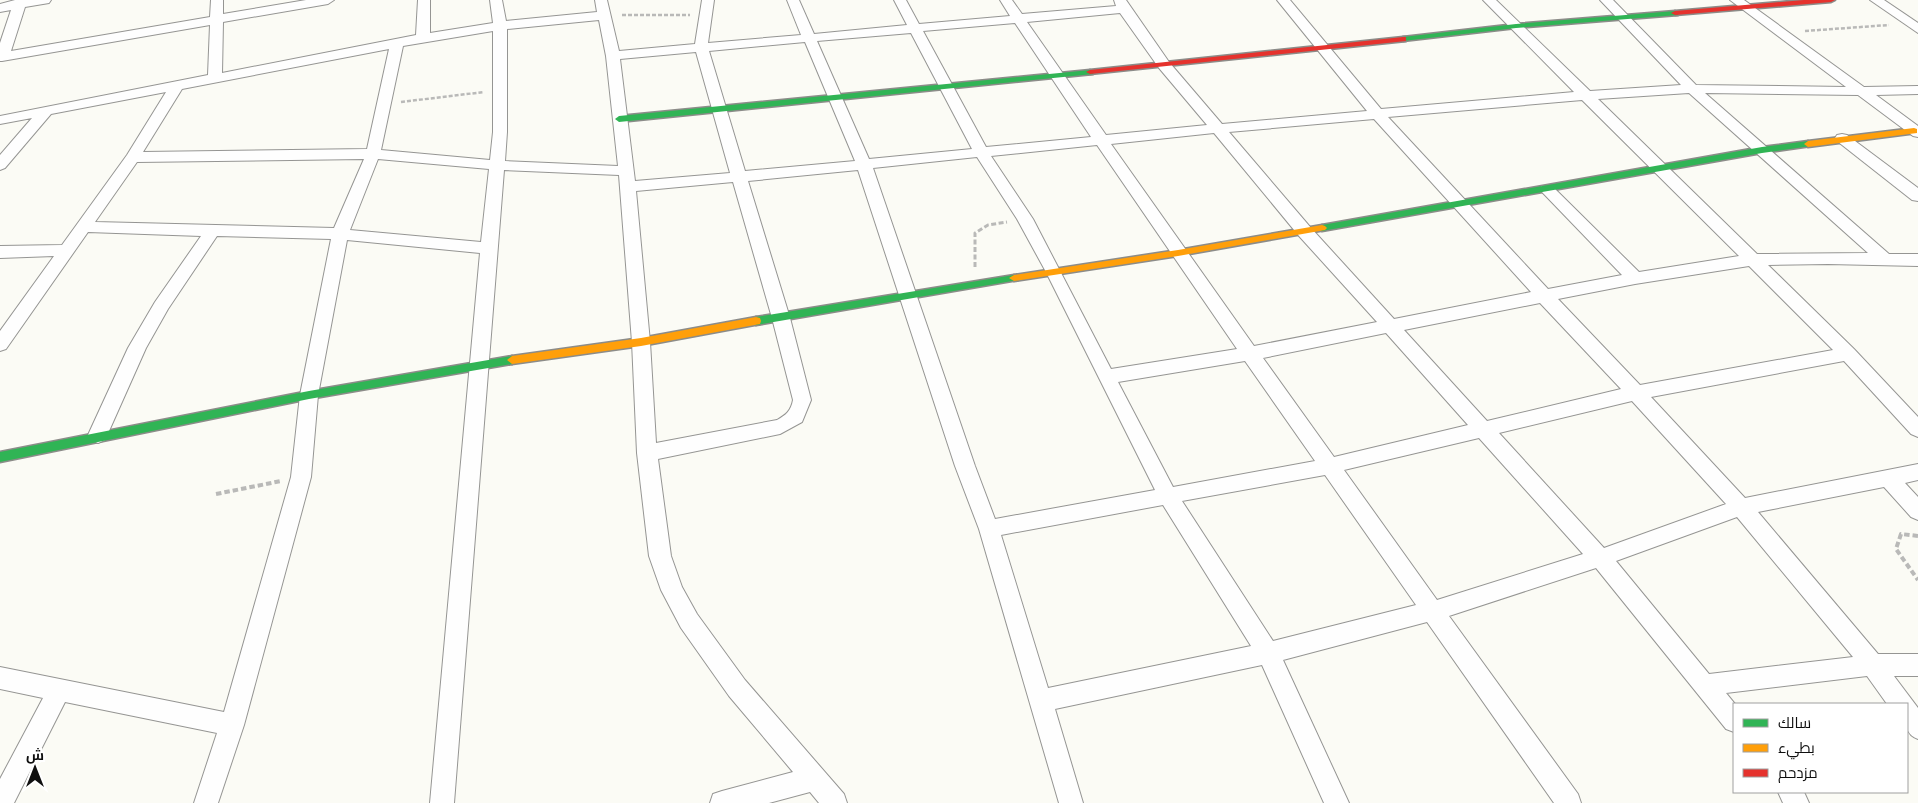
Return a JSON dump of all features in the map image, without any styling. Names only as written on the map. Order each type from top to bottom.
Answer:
[{"type":"street","points":[[0,8],[20,2],[45,0]]},
{"type":"street","points":[[215,78],[216,0]]},
{"type":"street","points":[[20,2],[1,57],[323,0]]},
{"type":"street","points":[[423,38],[424,0]]},
{"type":"street","points":[[442,803],[478,365],[497,165],[502,89],[500,26],[496,0]]},
{"type":"street","points":[[647,453],[780,427],[794,421],[801,411],[802,400],[781,318],[701,47],[708,0]]},
{"type":"street","points":[[793,0],[864,165],[909,294],[965,466],[989,529],[1071,803]]},
{"type":"street","points":[[900,0],[982,152],[1025,219],[1054,272],[1168,496],[1268,653],[1337,803]]},
{"type":"street","points":[[1006,0],[1178,253],[1569,803]]},
{"type":"street","points":[[1283,0],[1321,48],[1458,203],[1742,507],[1874,665],[1900,703]]},
{"type":"street","points":[[1490,0],[1848,354],[1918,429]]},
{"type":"street","points":[[1606,0],[1692,89],[1885,259]]},
{"type":"street","points":[[620,119],[836,97],[947,88],[1516,26],[1625,18],[1741,4],[1831,0]]},
{"type":"street","points":[[1876,0],[1916,25]]},
{"type":"street","points":[[1741,4],[1916,132]]},
{"type":"street","points":[[613,56],[1018,20],[1122,5],[1164,65],[1304,232],[1388,326],[1485,429],[1600,558],[1733,720]]},
{"type":"street","points":[[0,120],[397,42],[603,8],[613,56],[627,179],[641,342],[647,453],[660,556],[672,590],[689,621],[737,688],[835,803]]},
{"type":"street","points":[[206,803],[232,725],[301,477],[310,394],[340,234],[372,154],[397,42]]},
{"type":"street","points":[[0,344],[133,157],[177,86]]},
{"type":"street","points":[[133,157],[372,154],[627,179],[739,177],[1217,127],[1589,96],[1692,89],[1864,93],[1918,90]]},
{"type":"street","points":[[0,165],[46,111]]},
{"type":"street","points":[[0,456],[310,394],[478,365],[641,342],[975,283],[1304,232],[1762,150],[1842,138],[1916,132]]},
{"type":"street","points":[[1842,138],[1918,196]]},
{"type":"street","points":[[1547,189],[1635,278]]},
{"type":"street","points":[[83,227],[340,234],[490,248]]},
{"type":"street","points":[[98,435],[137,348],[161,306],[212,231]]},
{"type":"street","points":[[0,252],[66,250]]},
{"type":"street","points":[[1106,377],[1249,354],[1635,278],[1752,260],[1918,260]]},
{"type":"street","points":[[989,529],[1329,466],[1636,393],[1848,354]]},
{"type":"street","points":[[1040,701],[1268,653],[1432,611],[1600,558],[1742,507],[1918,472]]},
{"type":"street","points":[[1888,477],[1918,511]]},
{"type":"street","points":[[1705,685],[1874,665],[1918,665]]},
{"type":"street","points":[[0,678],[232,725]]},
{"type":"street","points":[[1,803],[59,690]]},
{"type":"street","points":[[1908,713],[1918,728]]},
{"type":"street","points":[[722,803],[813,779]]},
{"type":"path","points":[[603,8],[706,15]]},
{"type":"path","points":[[1783,33],[1916,25]]},
{"type":"path","points":[[383,104],[502,89]]},
{"type":"path","points":[[975,283],[974,233],[988,225],[1025,219]]},
{"type":"path","points":[[216,494],[301,477]]},
{"type":"path","points":[[1918,536],[1901,534],[1896,549],[1918,580]]},
{"type":"traffic: fast","points":[[1403,39],[1516,26],[1675,13]]},
{"type":"traffic: fast","points":[[619,119],[1090,72]]},
{"type":"traffic: fast","points":[[1322,228],[1762,150],[1808,144]]},
{"type":"traffic: fast","points":[[756,321],[1014,278]]},
{"type":"traffic: fast","points":[[0,457],[309,395],[512,360]]},
{"type":"traffic: slow","points":[[1808,144],[1914,131]]},
{"type":"traffic: slow","points":[[1014,278],[1178,253],[1322,228]]},
{"type":"traffic: slow","points":[[512,360],[641,342],[756,321]]},
{"type":"traffic: jam","points":[[1675,13],[1831,0]]},
{"type":"traffic: jam","points":[[1090,72],[1403,39]]}]
